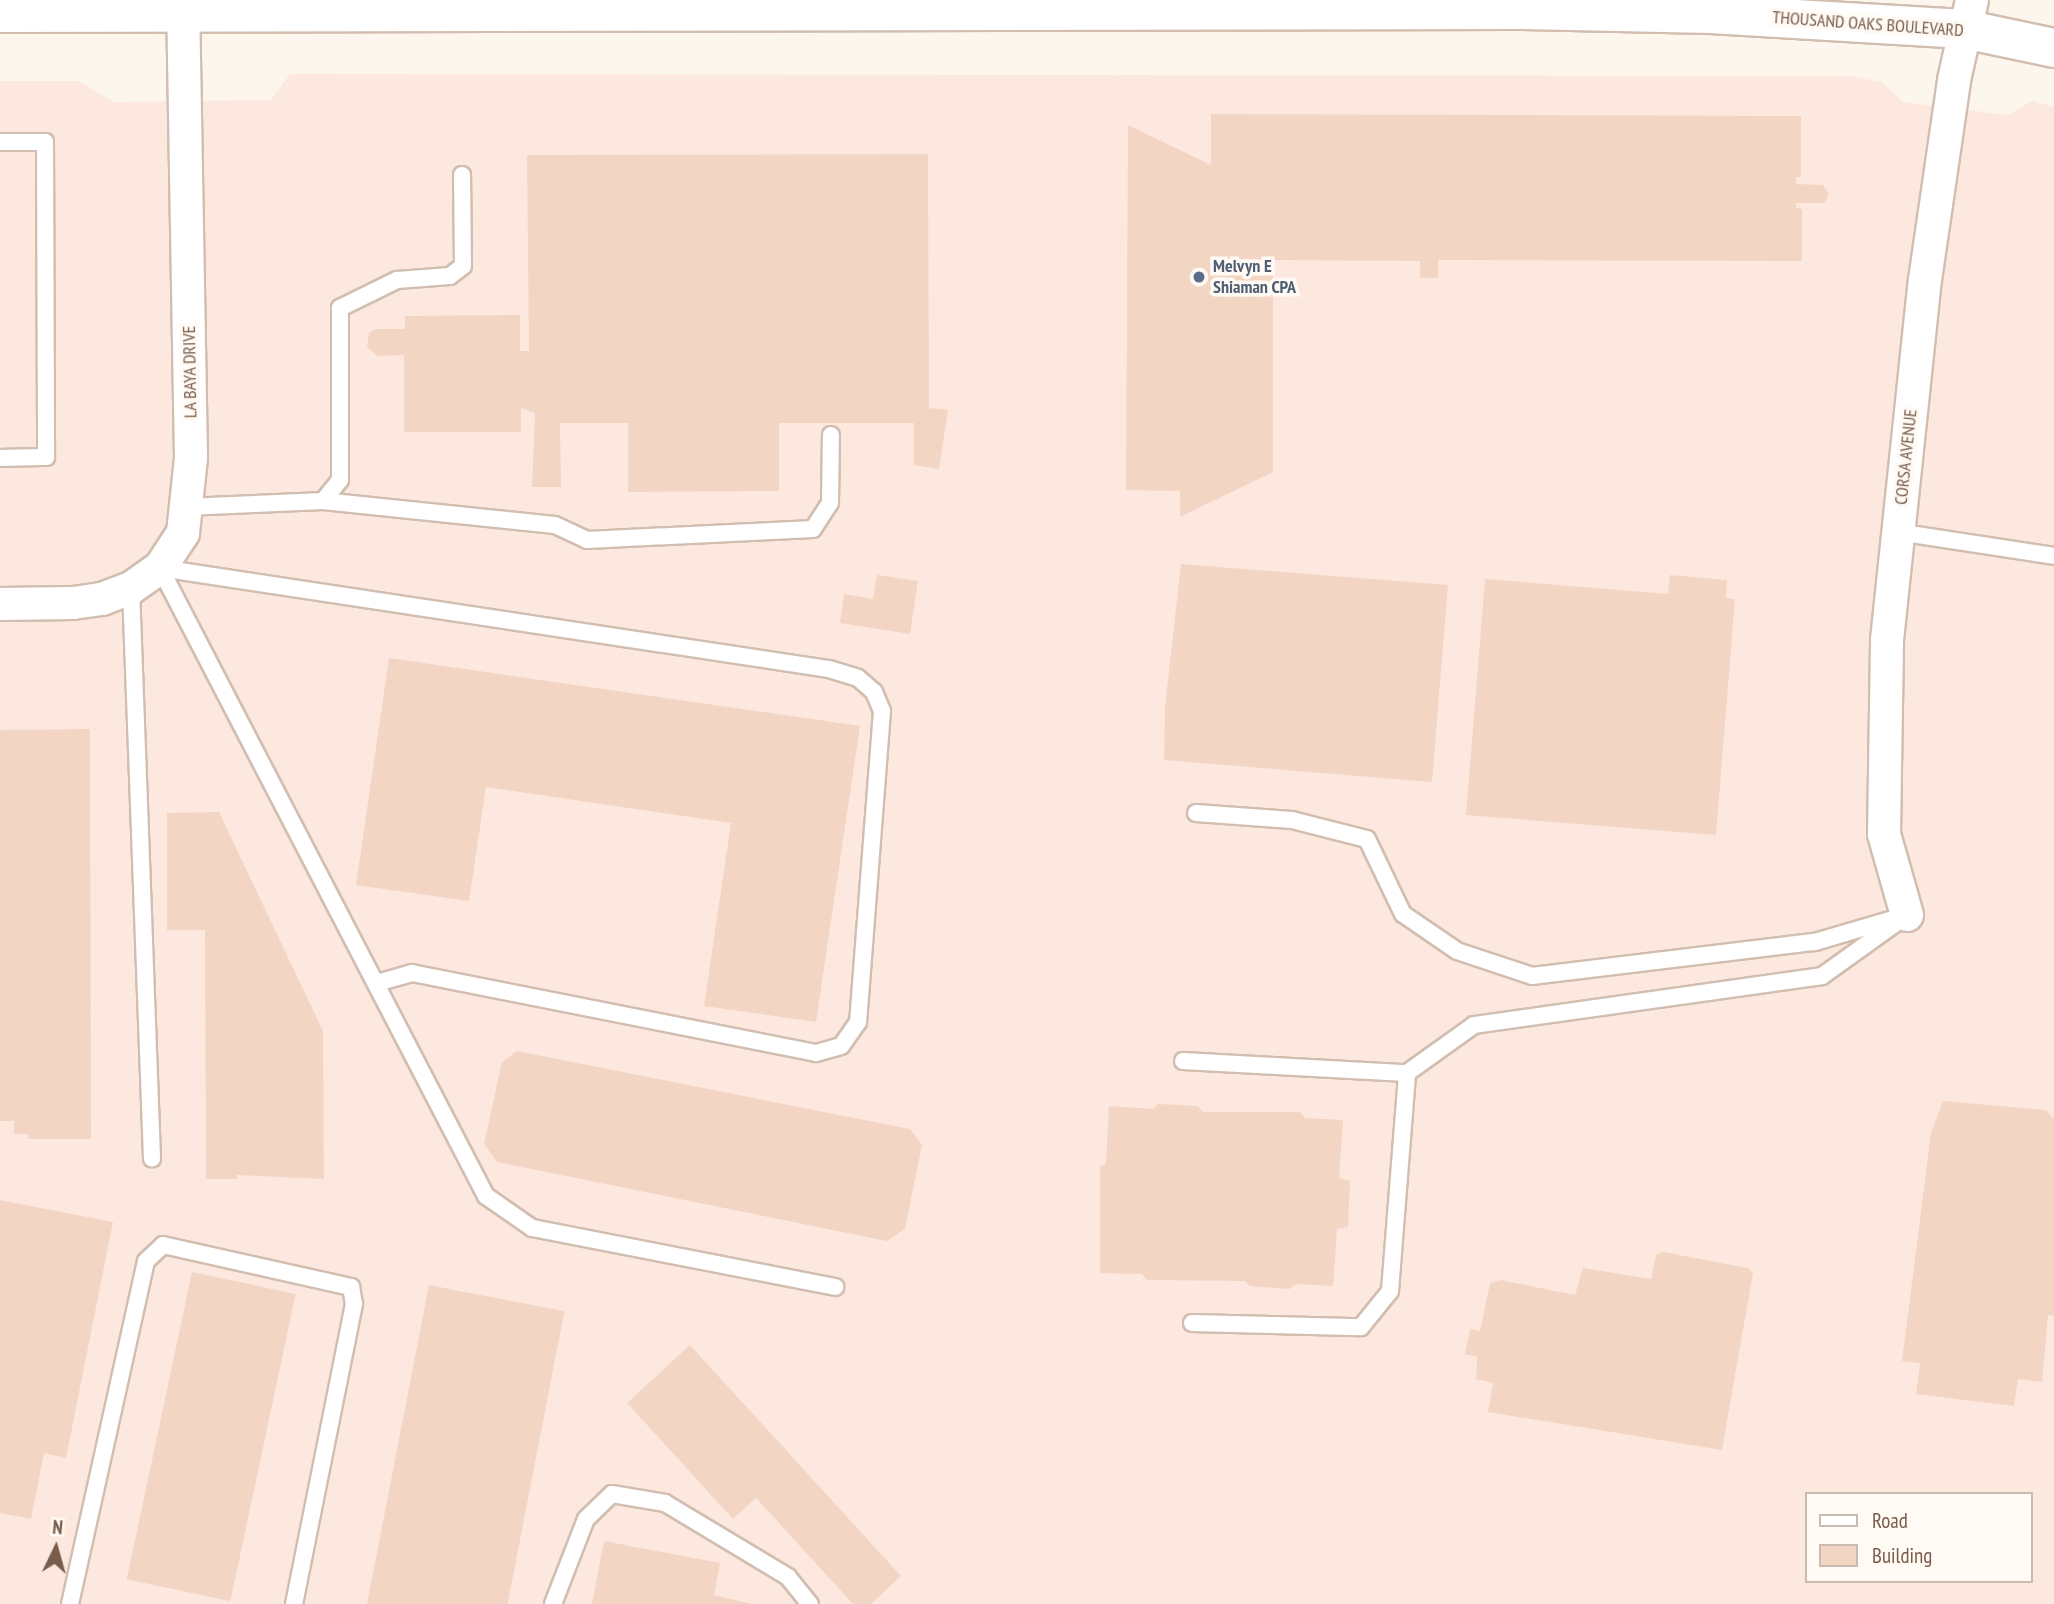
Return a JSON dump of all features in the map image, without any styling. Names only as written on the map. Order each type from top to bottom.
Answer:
[{"type":"main road","name":"THOUSAND OAKS BOULEVARD","points":[[0,13],[183,6],[1500,10],[1968,15],[2054,48]]},
{"type":"street","name":"LA BAYA DRIVE","points":[[0,604],[73,603],[131,588],[160,568],[183,533],[191,458],[183,6]]},
{"type":"street","name":"CORSA AVENUE","points":[[1907,915],[1884,834],[1887,640],[1925,279],[1968,15]]},
{"type":"lane","points":[[0,142],[45,142],[46,457],[0,458]]},
{"type":"lane","points":[[323,501],[340,480],[340,308],[397,280],[450,276],[463,266],[463,175]]},
{"type":"lane","points":[[186,508],[323,501],[555,525],[587,540],[813,529],[830,503],[831,435]]},
{"type":"lane","points":[[1898,532],[2054,556]]},
{"type":"lane","points":[[160,568],[829,669],[858,678],[874,692],[882,711],[858,1022],[841,1046],[816,1052],[412,973],[377,983]]},
{"type":"lane","points":[[160,568],[486,1196],[532,1228],[835,1287]]},
{"type":"lane","points":[[131,588],[152,1159]]},
{"type":"lane","points":[[1196,813],[1292,820],[1367,839],[1404,914],[1457,951],[1532,976],[1815,942],[1907,915]]},
{"type":"lane","points":[[1183,1061],[1407,1073],[1474,1025],[1822,976],[1907,915]]},
{"type":"lane","points":[[1192,1323],[1361,1327],[1390,1291],[1407,1073]]},
{"type":"lane","points":[[70,1604],[146,1261],[163,1245],[351,1287],[355,1304],[294,1604]]},
{"type":"lane","points":[[553,1604],[586,1519],[612,1494],[664,1503],[788,1577],[810,1604]]},
{"type":"shaded area","points":[[290,74],[1850,76],[1882,82],[1903,102],[2008,115],[2032,101],[2054,107],[2054,1604],[0,1604],[0,81],[78,81],[114,102],[271,100]]},
{"type":"building","points":[[1211,114],[1801,116],[1801,177],[1796,177],[1796,184],[1823,185],[1829,194],[1824,203],[1796,203],[1796,208],[1802,209],[1802,261],[1438,260],[1438,278],[1420,278],[1420,261],[1273,260],[1273,472],[1180,517],[1180,491],[1126,490],[1128,125],[1211,165]]},
{"type":"building","points":[[928,154],[929,408],[948,410],[939,469],[914,465],[914,423],[779,423],[779,491],[628,492],[628,423],[560,423],[561,487],[532,487],[535,413],[521,408],[521,432],[404,432],[404,355],[378,356],[367,347],[369,333],[376,329],[405,329],[405,316],[520,315],[520,351],[529,351],[527,155]]},
{"type":"building","points":[[1181,564],[1448,585],[1432,782],[1164,760],[1165,706]]},
{"type":"building","points":[[877,575],[918,581],[910,634],[840,623],[844,594],[873,599]]},
{"type":"building","points":[[1670,575],[1727,580],[1726,598],[1735,599],[1716,835],[1466,815],[1485,579],[1668,594]]},
{"type":"building","points":[[389,658],[860,726],[816,1022],[704,1006],[731,823],[486,787],[469,901],[356,885]]},
{"type":"building","points":[[90,729],[91,1139],[28,1139],[29,1134],[14,1134],[14,1121],[0,1121],[0,730]]},
{"type":"building","points":[[219,812],[323,1031],[324,1179],[237,1175],[237,1179],[206,1179],[205,930],[167,930],[167,813]]},
{"type":"building","points":[[517,1051],[910,1129],[922,1145],[905,1229],[887,1241],[497,1162],[484,1144],[502,1062]]},
{"type":"building","points":[[1943,1101],[2046,1110],[2054,1119],[2054,1316],[2048,1315],[2042,1382],[2018,1379],[2014,1406],[1916,1394],[1920,1363],[1902,1361],[1931,1133]]},
{"type":"building","points":[[1158,1104],[1198,1106],[1203,1112],[1300,1112],[1305,1118],[1343,1120],[1339,1178],[1350,1181],[1348,1227],[1337,1229],[1333,1286],[1296,1284],[1289,1289],[1250,1286],[1245,1281],[1147,1280],[1142,1274],[1100,1273],[1100,1167],[1106,1164],[1109,1106],[1153,1109]]},
{"type":"building","points":[[0,1200],[113,1222],[66,1458],[44,1453],[31,1519],[0,1513]]},
{"type":"building","points":[[1663,1252],[1748,1268],[1753,1273],[1722,1450],[1488,1412],[1493,1383],[1476,1379],[1477,1357],[1465,1354],[1470,1329],[1480,1331],[1490,1283],[1501,1280],[1575,1295],[1583,1268],[1651,1279],[1656,1255]]},
{"type":"building","points":[[192,1272],[296,1294],[230,1601],[127,1579]]},
{"type":"building","points":[[429,1285],[564,1311],[508,1604],[367,1604]]},
{"type":"building","points":[[690,1345],[901,1576],[871,1604],[853,1604],[756,1498],[733,1519],[627,1403]]},
{"type":"building","points":[[604,1541],[720,1563],[714,1595],[752,1604],[592,1604]]},
{"type":"place","name":"Melvyn E Shiaman CPA","points":[[1199,277]]}]
